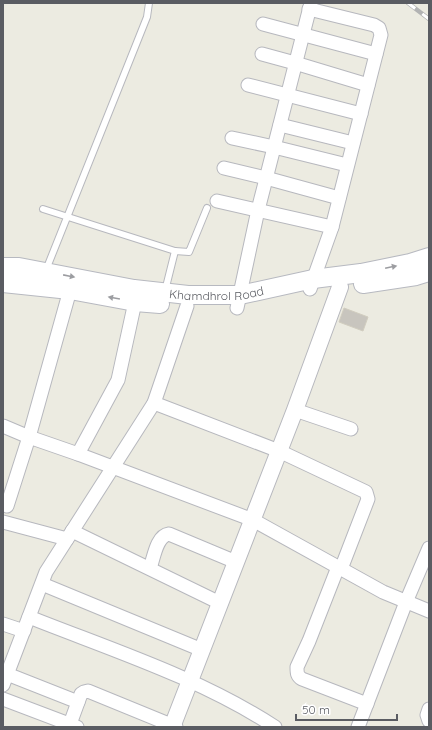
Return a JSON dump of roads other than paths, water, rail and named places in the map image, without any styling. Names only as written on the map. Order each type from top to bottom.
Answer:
[{"type":"main road","name":"Khamdhrol Road","points":[[3,267],[19,267],[70,290],[135,302],[187,306],[238,301],[410,263],[429,257]]},
{"type":"main road","name":"Khamdhrol Road","points":[[312,284],[340,287],[416,276],[429,272]]},
{"type":"main road","name":"Khamdhrol Road","points":[[3,283],[43,279],[238,301]]},
{"type":"street","points":[[238,301],[258,210],[310,6],[374,25],[379,28],[381,35],[332,227],[312,284]]},
{"type":"street","points":[[263,24],[376,54]]},
{"type":"street","points":[[262,54],[295,62],[368,86]]},
{"type":"street","points":[[248,85],[361,114]]},
{"type":"street","points":[[280,125],[353,143]]},
{"type":"street","points":[[232,138],[347,165]]},
{"type":"street","points":[[224,168],[339,198]]},
{"type":"street","points":[[212,205],[258,210],[332,227]]},
{"type":"street","points":[[3,699],[74,726],[78,702],[81,694],[88,691],[174,726],[295,410],[340,287]]},
{"type":"street","points":[[7,506],[29,437],[70,290]]},
{"type":"street","points":[[78,454],[118,380],[135,302]]},
{"type":"street","points":[[78,702],[5,679],[46,572],[154,403],[187,306]]},
{"type":"street","points":[[154,403],[279,451],[365,490],[368,493],[368,499],[297,667],[298,676],[302,679],[367,704]]},
{"type":"street","points":[[295,410],[351,429]]},
{"type":"street","points":[[3,426],[252,520],[383,592],[429,611]]},
{"type":"street","points":[[3,522],[69,535],[150,568],[220,603]]},
{"type":"street","points":[[150,568],[160,539],[166,534],[236,562]]},
{"type":"street","points":[[358,727],[406,602],[429,548]]},
{"type":"street","points":[[42,584],[202,650]]},
{"type":"street","points":[[29,618],[190,681],[252,712],[275,727]]},
{"type":"street","points":[[3,624],[24,631]]},
{"type":"street","points":[[429,710],[427,715],[429,721]]},
{"type":"lane","points":[[43,279],[147,17],[149,3]]},
{"type":"lane","points":[[43,209],[175,251],[189,252],[212,205]]},
{"type":"lane","points":[[165,292],[175,251]]},
{"type":"railway","points":[[408,3],[429,19]]}]
